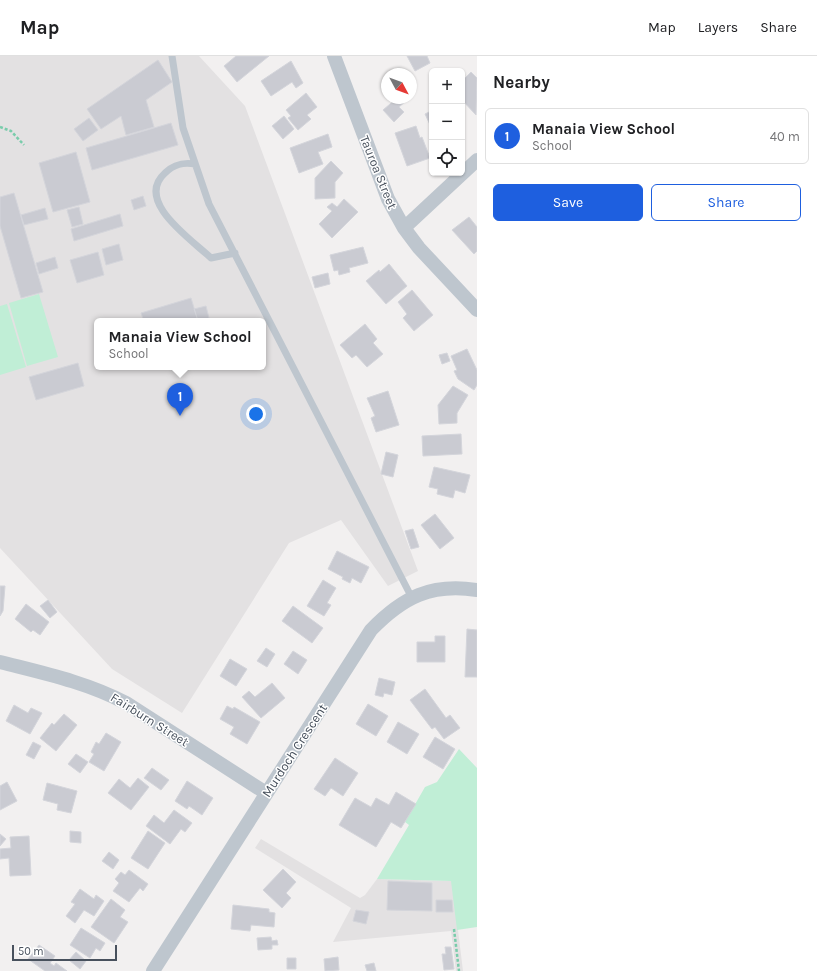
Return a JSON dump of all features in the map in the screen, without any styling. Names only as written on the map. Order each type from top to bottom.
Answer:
[{"type":"street","name":"Tauroa Street","points":[[334,56],[388,199],[404,228],[419,248],[477,310]]},
{"type":"street","points":[[404,228],[477,160]]},
{"type":"street","name":"Murdoch Crescent","points":[[153,971],[371,630],[399,605],[434,589],[462,588],[477,590]]},
{"type":"street","name":"Fairburn Street","points":[[0,662],[67,679],[106,692],[126,703],[266,793]]},
{"type":"lane","points":[[172,56],[183,128],[209,204],[412,598]]},
{"type":"lane","points":[[195,164],[185,162],[172,166],[163,174],[155,185],[155,196],[162,212],[211,258],[235,253]]},
{"type":"path","points":[[0,127],[11,130],[24,145]]},
{"type":"path","points":[[454,929],[459,971]]},
{"type":"shaded area","points":[[0,56],[199,56],[245,106],[418,571],[388,586],[341,520],[289,543],[182,713],[112,669],[0,548]]},
{"type":"shaded area","points":[[261,839],[360,898],[365,895],[377,879],[452,881],[463,971],[456,971],[451,931],[333,942],[351,908],[255,848]]},
{"type":"green space","points":[[39,294],[58,357],[27,366],[9,303]]},
{"type":"green space","points":[[7,304],[26,367],[0,375],[0,306]]},
{"type":"green space","points":[[459,749],[477,768],[477,927],[457,930],[451,881],[377,879],[409,825],[405,822],[425,787],[437,782]]},
{"type":"building","points":[[236,56],[269,56],[237,82],[224,66]]},
{"type":"building","points":[[407,56],[427,56],[430,63],[417,70],[417,68],[413,68]]},
{"type":"building","points":[[158,60],[172,82],[146,100],[154,127],[126,135],[121,116],[101,129],[87,109]]},
{"type":"building","points":[[291,61],[303,83],[296,88],[292,82],[271,96],[261,81]]},
{"type":"building","points":[[471,72],[477,78],[476,115],[465,103],[465,78]]},
{"type":"building","points":[[306,93],[317,107],[307,115],[311,119],[298,130],[288,118],[291,116],[286,110]]},
{"type":"building","points":[[390,104],[402,104],[399,107],[404,112],[394,122],[383,110]]},
{"type":"building","points":[[429,112],[429,123],[425,114]]},
{"type":"building","points":[[284,116],[294,129],[283,139],[272,126]]},
{"type":"building","points":[[89,118],[98,130],[83,141],[74,129]]},
{"type":"building","points":[[171,123],[178,145],[92,170],[86,148]]},
{"type":"building","points":[[416,126],[420,138],[422,137],[429,158],[407,166],[395,133]]},
{"type":"building","points":[[328,134],[332,147],[318,152],[323,164],[299,173],[290,148]]},
{"type":"building","points":[[76,152],[90,202],[53,212],[39,163]]},
{"type":"building","points":[[331,161],[343,173],[335,182],[335,198],[315,199],[315,178]]},
{"type":"building","points":[[14,193],[43,292],[21,298],[0,226],[0,197]]},
{"type":"building","points":[[143,196],[146,206],[134,210],[131,200]]},
{"type":"building","points":[[344,199],[358,212],[332,238],[319,224],[332,211],[327,207],[332,203],[337,207]]},
{"type":"building","points":[[79,207],[83,224],[72,227],[67,210]]},
{"type":"building","points":[[45,208],[48,219],[24,225],[21,215]]},
{"type":"building","points":[[120,214],[123,226],[74,241],[71,229]]},
{"type":"building","points":[[469,217],[477,227],[477,251],[474,254],[452,230]]},
{"type":"building","points":[[119,244],[123,260],[106,265],[102,249]]},
{"type":"building","points":[[363,247],[368,263],[349,268],[350,272],[339,275],[338,270],[334,271],[330,255]]},
{"type":"building","points":[[98,252],[104,275],[77,283],[70,260]]},
{"type":"building","points":[[55,257],[58,268],[39,274],[36,263]]},
{"type":"building","points":[[389,264],[407,286],[386,304],[366,281]]},
{"type":"building","points":[[328,273],[330,284],[315,288],[312,277]]},
{"type":"building","points":[[412,290],[433,315],[414,331],[403,318],[407,314],[398,302]]},
{"type":"building","points":[[191,298],[197,318],[143,318],[141,313]]},
{"type":"building","points":[[206,306],[209,318],[197,318],[194,309]]},
{"type":"building","points":[[365,324],[377,339],[373,343],[383,354],[367,367],[356,355],[352,358],[340,345]]},
{"type":"building","points":[[467,349],[477,370],[477,385],[474,390],[458,379],[454,371],[457,370],[451,356]]},
{"type":"building","points":[[447,353],[450,361],[442,364],[439,355]]},
{"type":"building","points":[[78,363],[84,386],[36,400],[29,377]]},
{"type":"building","points":[[453,386],[468,395],[457,413],[457,423],[439,424],[438,405]]},
{"type":"building","points":[[388,391],[399,425],[376,432],[371,418],[375,416],[367,398]]},
{"type":"building","points":[[461,434],[462,454],[423,456],[422,436]]},
{"type":"building","points":[[386,452],[398,455],[393,477],[381,474]]},
{"type":"building","points":[[434,467],[470,475],[465,493],[455,490],[453,498],[437,494],[438,489],[429,487]]},
{"type":"building","points":[[435,514],[454,538],[440,549],[421,525]]},
{"type":"building","points":[[413,529],[419,547],[411,549],[405,531]]},
{"type":"building","points":[[337,551],[369,567],[361,583],[352,578],[350,583],[342,579],[343,577],[328,569]]},
{"type":"building","points":[[323,580],[336,588],[327,603],[331,605],[324,616],[307,606]]},
{"type":"building","points":[[0,586],[5,586],[3,611],[0,616]]},
{"type":"building","points":[[48,600],[57,612],[50,618],[40,606]]},
{"type":"building","points":[[26,604],[49,622],[40,635],[33,630],[31,632],[15,619]]},
{"type":"building","points":[[293,606],[323,628],[312,643],[282,621]]},
{"type":"building","points":[[467,629],[477,630],[477,677],[465,677]]},
{"type":"building","points":[[435,636],[445,636],[445,662],[417,662],[417,642],[435,642]]},
{"type":"building","points":[[266,648],[275,654],[267,667],[257,661]]},
{"type":"building","points":[[293,651],[307,660],[298,674],[284,664]]},
{"type":"building","points":[[230,659],[247,669],[236,686],[220,676]]},
{"type":"building","points":[[379,678],[395,682],[392,695],[384,693],[383,697],[375,695]]},
{"type":"building","points":[[272,683],[285,698],[261,718],[242,697],[249,691],[255,697]]},
{"type":"building","points":[[425,689],[446,718],[450,715],[460,728],[444,739],[435,727],[432,729],[410,700]]},
{"type":"building","points":[[368,704],[388,716],[376,736],[356,724]]},
{"type":"building","points":[[14,705],[28,713],[31,708],[42,713],[30,734],[6,721]]},
{"type":"building","points":[[227,706],[233,709],[234,707],[260,722],[247,744],[230,734],[234,727],[220,719]]},
{"type":"building","points":[[64,714],[77,725],[56,751],[40,738],[52,723],[54,725]]},
{"type":"building","points":[[398,722],[419,734],[407,754],[387,742]]},
{"type":"building","points":[[106,733],[121,742],[104,771],[89,762],[94,754],[91,752],[96,742],[99,744]]},
{"type":"building","points":[[435,737],[455,749],[443,769],[423,757]]},
{"type":"building","points":[[33,742],[41,746],[34,759],[26,755]]},
{"type":"building","points":[[76,754],[88,762],[80,773],[68,764]]},
{"type":"building","points":[[335,758],[358,773],[343,796],[331,788],[325,796],[314,789]]},
{"type":"building","points":[[152,768],[169,780],[161,790],[144,778]]},
{"type":"building","points":[[138,778],[149,787],[131,810],[108,793],[119,779],[130,788]]},
{"type":"building","points":[[187,781],[213,798],[202,815],[189,806],[187,809],[175,801]]},
{"type":"building","points":[[7,782],[17,801],[0,810],[0,786]]},
{"type":"building","points":[[47,783],[77,791],[71,813],[57,810],[58,804],[43,800]]},
{"type":"building","points":[[396,792],[416,804],[401,828],[391,822],[376,847],[339,825],[355,798],[371,807],[376,798],[389,805]]},
{"type":"building","points":[[174,810],[192,823],[185,832],[181,829],[170,844],[146,826],[154,815],[164,823]]},
{"type":"building","points":[[70,831],[81,832],[81,843],[70,842]]},
{"type":"building","points":[[148,831],[165,843],[148,869],[131,858]]},
{"type":"building","points":[[0,834],[6,839],[0,846]]},
{"type":"building","points":[[29,836],[31,875],[10,876],[9,858],[0,859],[0,849],[11,848],[10,837]]},
{"type":"building","points":[[109,852],[119,860],[113,869],[102,861]]},
{"type":"building","points":[[283,869],[296,882],[286,893],[291,898],[282,908],[263,890]]},
{"type":"building","points":[[129,870],[148,884],[143,891],[140,888],[129,902],[113,891],[119,883],[115,879],[121,872],[125,875]]},
{"type":"building","points":[[388,881],[432,883],[432,911],[387,910]]},
{"type":"building","points":[[80,889],[94,899],[96,895],[104,901],[94,916],[84,910],[75,923],[66,916],[75,904],[71,902]]},
{"type":"building","points":[[111,899],[125,910],[120,917],[128,922],[114,943],[91,927]]},
{"type":"building","points":[[436,900],[452,900],[453,912],[436,912]]},
{"type":"building","points":[[233,905],[269,909],[269,912],[275,913],[274,927],[251,925],[250,931],[231,929]]},
{"type":"building","points":[[356,910],[369,912],[366,924],[353,921]]},
{"type":"building","points":[[81,928],[105,943],[100,951],[96,948],[90,958],[70,945]]},
{"type":"building","points":[[271,937],[272,941],[277,940],[278,945],[272,945],[272,949],[258,950],[257,938]]},
{"type":"building","points":[[39,945],[55,956],[50,963],[54,966],[56,963],[67,971],[45,971],[28,959]]},
{"type":"building","points":[[445,947],[451,947],[454,969],[444,970],[442,954],[446,954]]},
{"type":"building","points":[[76,952],[86,961],[80,969],[69,960]]},
{"type":"building","points":[[338,957],[339,970],[325,971],[324,959]]},
{"type":"building","points":[[287,958],[296,958],[296,969],[287,969]]},
{"type":"building","points":[[374,963],[376,971],[367,971],[365,965]]},
{"type":"place","name":"Manaia View School","points":[[180,416]]}]
